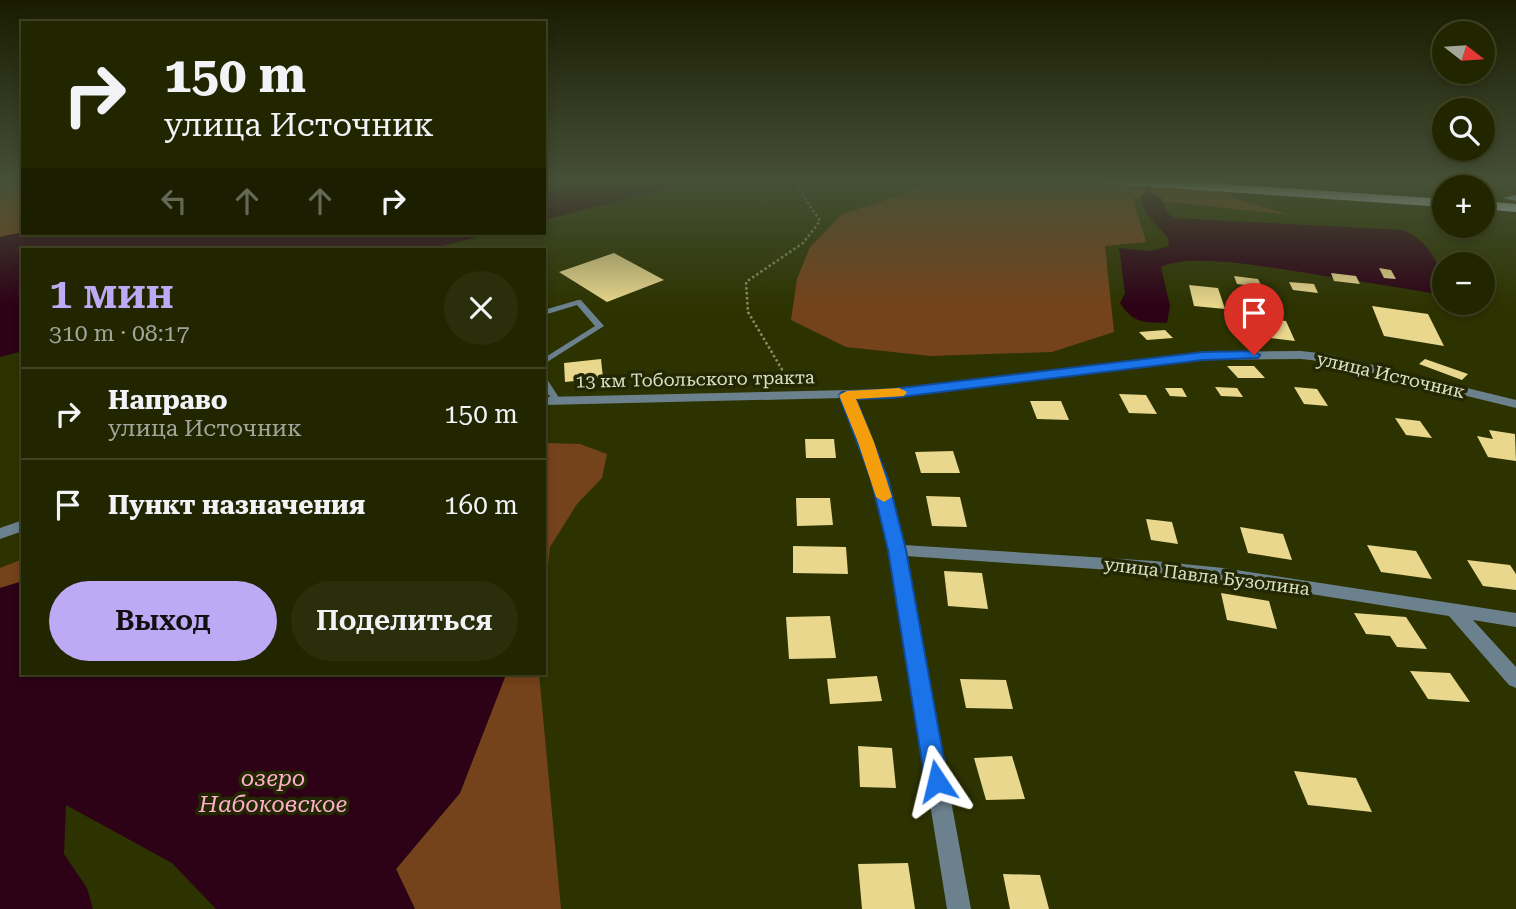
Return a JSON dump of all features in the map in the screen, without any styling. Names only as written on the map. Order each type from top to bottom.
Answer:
[{"type":"street","name":"улица Источник","points":[[847,395],[892,393],[1203,356],[1266,355],[1328,358],[1516,404]]},
{"type":"street","name":"13 км Тобольского тракта","points":[[550,401],[847,395]]},
{"type":"street","points":[[847,395],[880,479],[897,550],[959,909]]},
{"type":"street","points":[[0,534],[21,526]]},
{"type":"street","name":"улица Павла Бузолина","points":[[897,550],[1223,574],[1516,620]]},
{"type":"street","points":[[1455,611],[1516,680]]},
{"type":"lane","points":[[546,312],[578,302],[600,326],[546,361]]},
{"type":"path","points":[[799,397],[748,312],[746,282],[803,243],[819,222]]},
{"type":"shaded area","points":[[0,222],[21,222],[21,232],[0,237]]},
{"type":"shaded area","points":[[834,222],[1140,222],[1146,242],[1105,246],[1114,332],[1052,352],[930,356],[846,347],[791,320],[797,279],[810,247]]},
{"type":"shaded area","points":[[546,443],[580,444],[607,454],[602,478],[577,504],[550,547],[546,582]]},
{"type":"shaded area","points":[[21,560],[21,582],[0,588],[0,568]]},
{"type":"shaded area","points":[[504,675],[539,675],[561,909],[415,909],[396,869],[460,793]]},
{"type":"water","points":[[1154,222],[1258,222],[1403,230],[1420,241],[1432,255],[1432,293],[1358,281],[1332,273],[1332,277],[1218,261],[1175,262],[1161,267],[1170,306],[1167,323],[1135,318],[1120,303],[1125,293],[1119,248],[1151,251],[1169,246],[1168,238]]},
{"type":"water","points":[[21,232],[21,235],[487,235],[433,248],[21,248],[21,352],[0,357],[0,237]]},
{"type":"water","name":"озеро Набоковское","points":[[21,582],[21,675],[504,675],[460,793],[396,869],[415,909],[216,909],[172,863],[66,805],[64,854],[87,888],[93,909],[0,909],[0,588]]},
{"type":"building","points":[[614,253],[664,280],[607,302],[559,272]]},
{"type":"building","points":[[1379,268],[1391,270],[1396,279],[1384,278]]},
{"type":"building","points":[[1331,273],[1356,276],[1360,284],[1334,281]]},
{"type":"building","points":[[1234,276],[1258,279],[1262,287],[1237,284]]},
{"type":"building","points":[[1289,282],[1314,284],[1318,293],[1293,290]]},
{"type":"building","points":[[1189,285],[1218,288],[1225,309],[1194,306]]},
{"type":"building","points":[[1372,306],[1428,314],[1444,346],[1384,336]]},
{"type":"building","points":[[1246,316],[1286,321],[1295,341],[1253,336]]},
{"type":"building","points":[[1165,330],[1173,338],[1147,340],[1139,332]]},
{"type":"building","points":[[601,359],[603,378],[565,382],[564,363]]},
{"type":"building","points":[[1425,359],[1468,374],[1462,380],[1419,364]]},
{"type":"building","points":[[1227,366],[1254,366],[1265,378],[1238,378]]},
{"type":"building","points":[[1215,387],[1237,388],[1243,397],[1221,396]]},
{"type":"building","points":[[1294,387],[1317,389],[1328,406],[1304,404]]},
{"type":"building","points":[[1165,388],[1182,388],[1187,397],[1170,396]]},
{"type":"building","points":[[1119,394],[1146,395],[1157,414],[1129,413]]},
{"type":"building","points":[[1030,401],[1061,401],[1069,420],[1037,419]]},
{"type":"building","points":[[1395,418],[1420,421],[1432,438],[1406,435]]},
{"type":"building","points":[[1489,430],[1515,434],[1516,461],[1488,457],[1477,436],[1493,439]]},
{"type":"building","points":[[805,439],[834,439],[836,458],[806,458]]},
{"type":"building","points":[[953,451],[960,473],[921,473],[915,452]]},
{"type":"building","points":[[926,496],[960,497],[967,527],[932,526]]},
{"type":"building","points":[[796,498],[830,498],[833,525],[797,526]]},
{"type":"building","points":[[1146,519],[1172,522],[1178,544],[1151,540]]},
{"type":"building","points":[[1240,527],[1283,534],[1292,560],[1248,553]]},
{"type":"building","points":[[1367,545],[1416,551],[1432,579],[1381,572]]},
{"type":"building","points":[[793,546],[846,547],[848,574],[793,573]]},
{"type":"building","points":[[1467,560],[1510,565],[1516,574],[1516,590],[1483,586]]},
{"type":"building","points":[[944,571],[982,573],[988,609],[948,606]]},
{"type":"building","points":[[1221,593],[1269,601],[1277,629],[1227,620]]},
{"type":"building","points":[[1354,613],[1406,617],[1427,649],[1397,647],[1390,636],[1366,634]]},
{"type":"building","points":[[830,616],[836,658],[789,659],[786,617]]},
{"type":"building","points":[[1410,671],[1450,673],[1470,702],[1428,699]]},
{"type":"building","points":[[877,676],[882,701],[830,704],[827,679]]},
{"type":"building","points":[[960,679],[1006,680],[1013,709],[966,708]]},
{"type":"building","points":[[858,746],[892,748],[896,788],[860,787]]},
{"type":"building","points":[[1012,756],[1025,799],[986,800],[974,758]]},
{"type":"building","points":[[1294,771],[1356,778],[1372,812],[1308,805]]},
{"type":"building","points":[[908,863],[915,909],[862,909],[858,864]]},
{"type":"building","points":[[1003,874],[1040,875],[1049,909],[1010,909]]},
{"type":"slow traffic","points":[[884,497],[880,479],[847,395],[899,392]]},
{"type":"route","points":[[937,781],[897,550],[880,479],[847,395],[892,393],[1203,356],[1254,355]]}]
